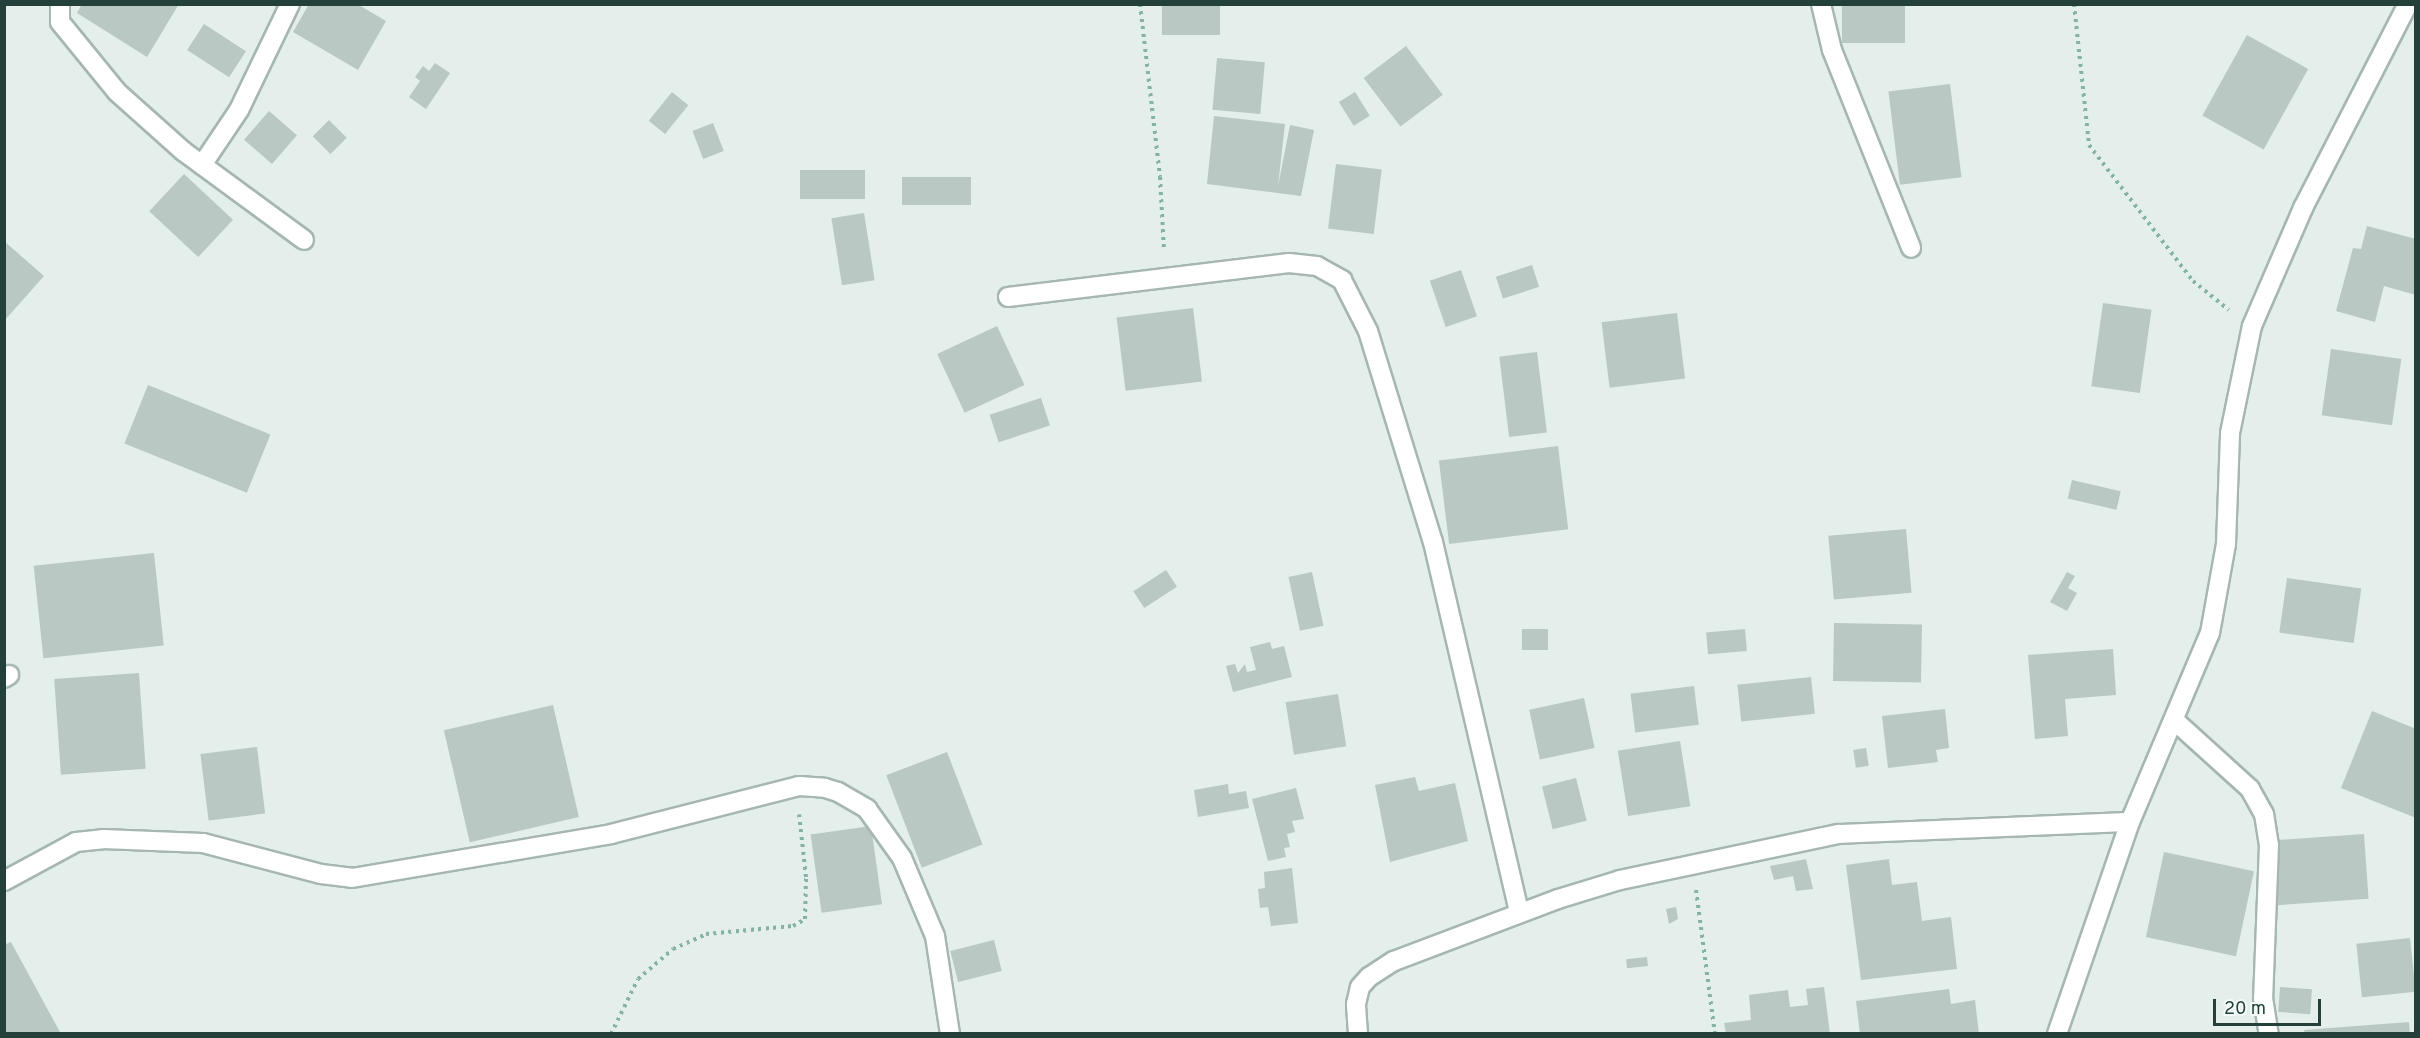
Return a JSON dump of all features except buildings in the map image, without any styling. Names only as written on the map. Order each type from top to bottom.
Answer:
[{"type":"street","points":[[60,4],[60,22],[80,51],[117,92],[202,165],[304,240]]},
{"type":"street","points":[[202,165],[239,110],[290,4]]},
{"type":"street","points":[[1821,4],[1832,50],[1911,248]]},
{"type":"street","points":[[2056,1034],[2130,822],[2210,633],[2226,544],[2230,433],[2252,326],[2304,208],[2408,4]]},
{"type":"street","points":[[1008,297],[1289,263],[1317,266],[1346,285],[1368,331],[1433,542],[1519,913]]},
{"type":"street","points":[[2175,720],[2250,789],[2264,814],[2269,845],[2263,998],[2269,1034]]},
{"type":"street","points":[[4,881],[76,842],[103,839],[204,843],[321,874],[352,878],[611,834],[799,786],[838,792],[867,809],[902,858],[935,936],[950,1034]]},
{"type":"street","points":[[1358,1034],[1358,993],[1369,977],[1394,961],[1519,913],[1610,883],[1692,863],[1838,834],[2130,822]]},
{"type":"path","points":[[1140,4],[1160,177],[1165,277]]},
{"type":"path","points":[[2074,4],[2090,145],[2193,281],[2252,326]]},
{"type":"path","points":[[611,1034],[638,979],[673,949],[706,934],[793,926],[806,917],[799,786]]},
{"type":"path","points":[[1692,863],[1715,1034]]}]
